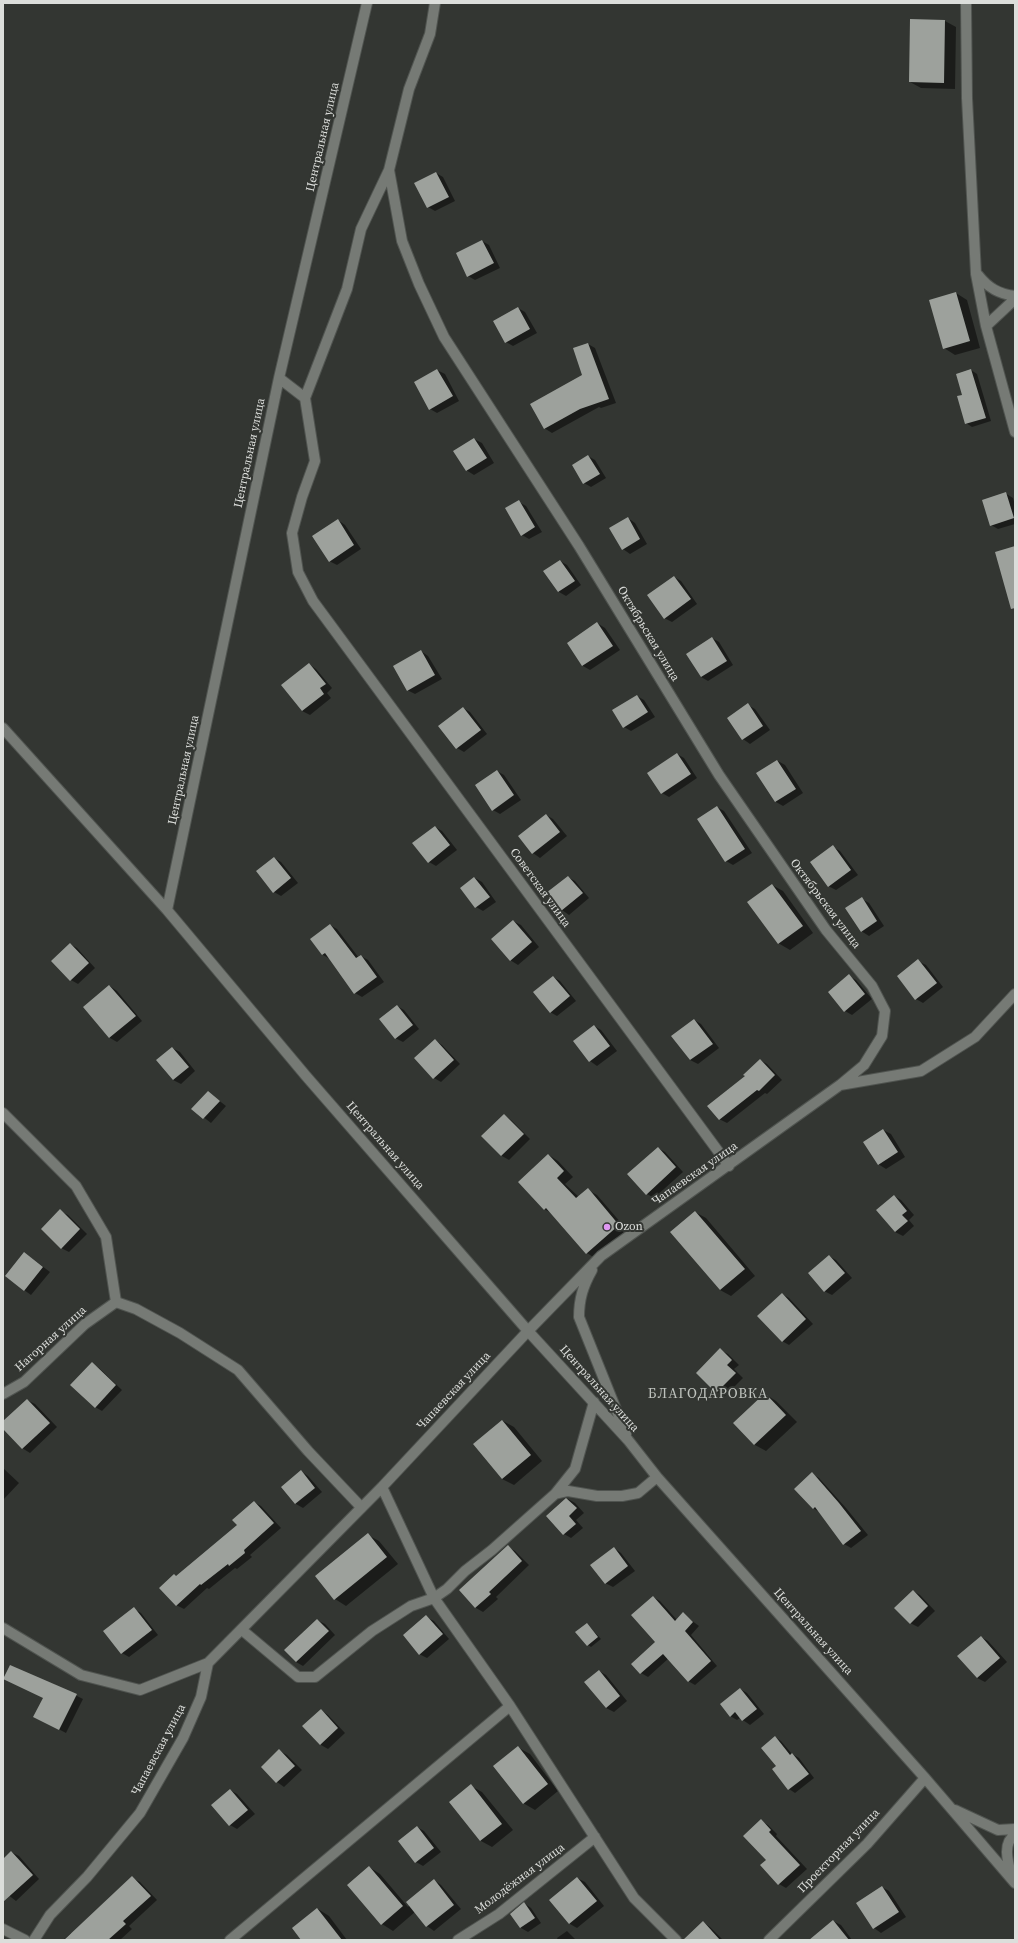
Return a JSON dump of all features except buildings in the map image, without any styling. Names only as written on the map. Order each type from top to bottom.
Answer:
[{"type":"street","name":"Центральная улица","points":[[168,910],[279,378],[368,3]]},
{"type":"street","points":[[279,378],[305,398],[347,290],[361,229],[389,170],[409,89],[430,34],[435,3]]},
{"type":"street","points":[[966,3],[967,98],[976,274],[986,326],[1015,432]]},
{"type":"street","name":"Октябрьская улица","points":[[389,170],[402,241],[419,284],[444,337],[579,546],[719,775],[826,930],[872,986],[885,1011],[882,1036],[864,1065],[840,1086]]},
{"type":"street","points":[[976,274],[987,286],[1004,295],[1015,298]]},
{"type":"street","points":[[986,326],[1015,298]]},
{"type":"street","name":"Советская улица","points":[[305,398],[315,461],[292,533],[298,572],[313,601],[729,1166]]},
{"type":"street","name":"Центральная улица","points":[[3,728],[168,910],[306,1076],[528,1330],[628,1440],[657,1477],[925,1778],[1014,1881]]},
{"type":"street","name":"Чапаевская улица","points":[[34,1940],[50,1915],[87,1877],[140,1813],[183,1738],[201,1697],[208,1664],[382,1487],[528,1330],[601,1256],[840,1086],[921,1071],[975,1037],[1015,994]]},
{"type":"street","points":[[3,1113],[76,1186],[106,1237],[116,1302],[136,1309],[180,1332],[238,1370],[308,1451],[361,1507]]},
{"type":"street","points":[[601,1256],[585,1281],[579,1301],[579,1317],[628,1440]]},
{"type":"street","name":"Нагорная улица","points":[[3,1394],[24,1382],[85,1324],[116,1302]]},
{"type":"street","points":[[242,1630],[298,1677],[315,1677],[372,1631],[411,1606],[434,1598],[447,1589],[465,1571],[492,1550],[555,1494],[575,1469],[594,1402]]},
{"type":"street","points":[[555,1494],[568,1491],[597,1496],[622,1496],[638,1492],[657,1477]]},
{"type":"street","points":[[382,1487],[434,1598],[510,1706],[634,1898],[676,1940]]},
{"type":"street","points":[[3,1628],[81,1675],[140,1690],[208,1664]]},
{"type":"street","points":[[230,1940],[510,1706]]},
{"type":"street","name":"Проекторная улица","points":[[769,1940],[867,1844],[925,1778]]},
{"type":"street","points":[[952,1809],[998,1830],[1015,1829]]},
{"type":"street","points":[[1014,1881],[1007,1849],[1012,1837],[1015,1835]]},
{"type":"street","name":"Молодёжная улица","points":[[458,1940],[498,1914],[595,1837]]},
{"type":"street","points":[[3,1929],[25,1940]]},
{"type":"place","name":"Ozon","points":[[607,1227]]},
{"type":"district","name":"БЛАГОДАРОВКА","points":[[708,1394]]}]
